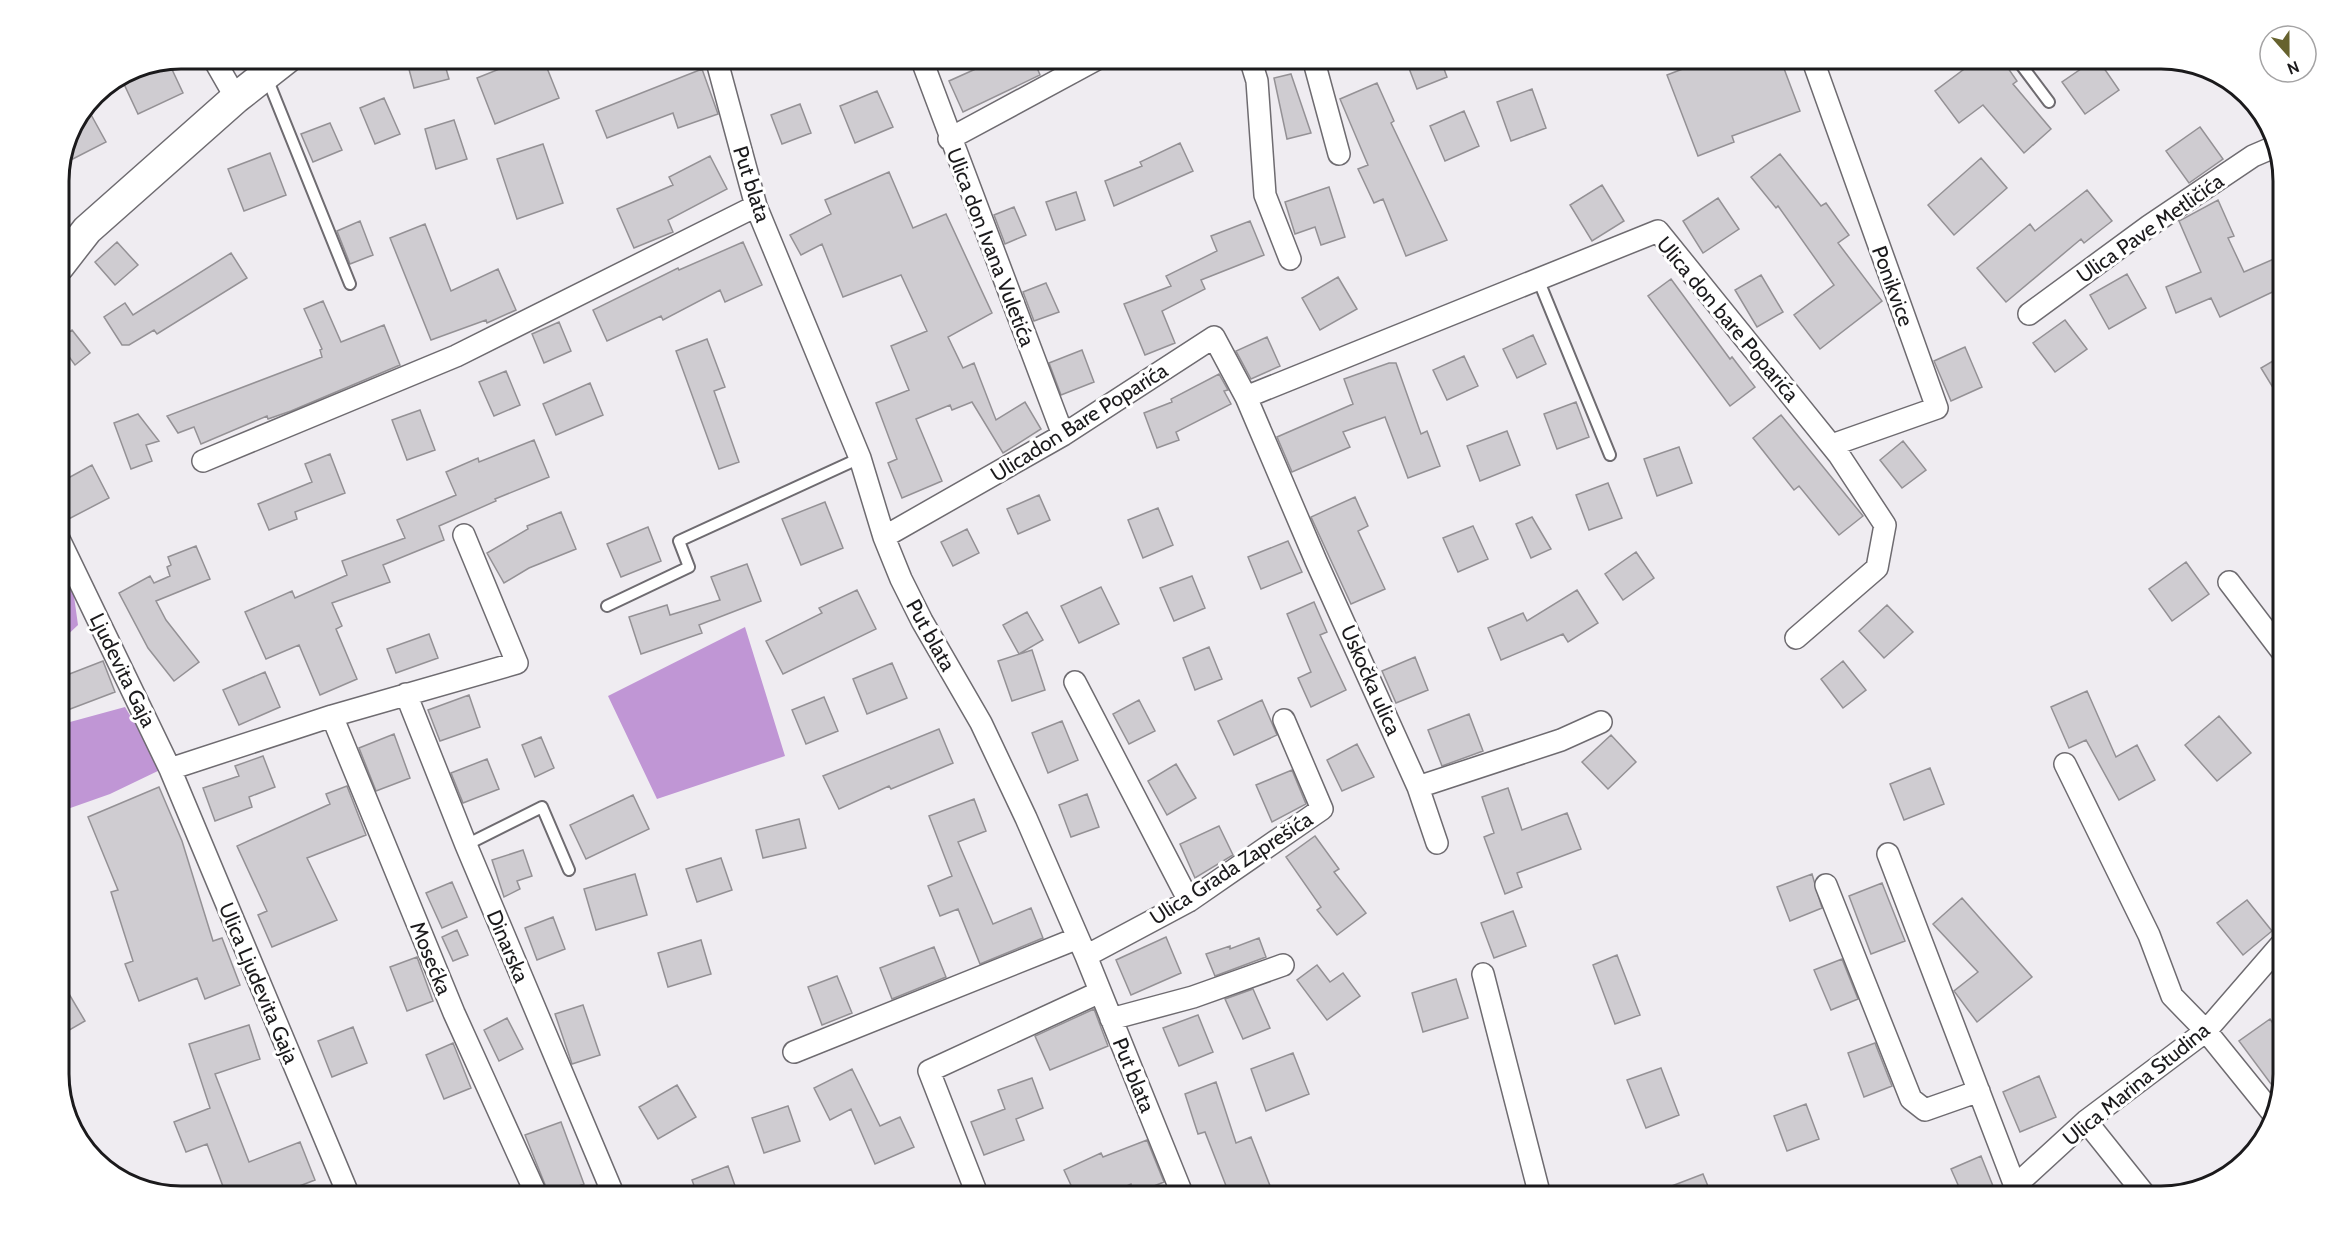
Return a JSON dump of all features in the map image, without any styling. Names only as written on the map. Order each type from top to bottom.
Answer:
[{"type":"main road","points":[[69,253],[87,230],[236,98],[273,69]]},
{"type":"street","points":[[219,69],[236,98]]},
{"type":"street","name":"Put blata","points":[[719,69],[756,206],[860,458],[884,537],[922,621],[981,723],[1026,818],[1082,947],[1179,1186]]},
{"type":"street","name":"Ulica don Ivana Vuletića","points":[[925,69],[949,139],[1063,435]]},
{"type":"street","points":[[949,139],[1079,69]]},
{"type":"street","points":[[1253,69],[1257,81],[1265,195],[1290,259]]},
{"type":"street","points":[[1316,69],[1339,154]]},
{"type":"street","name":"Ponikvice","points":[[1816,69],[1937,408],[1832,446]]},
{"type":"street","name":"Ulica Pave Metličića","points":[[2030,314],[2150,226],[2253,156],[2268,149]]},
{"type":"street","points":[[203,461],[456,356],[756,206]]},
{"type":"street","name":"Ulica don bare Poparića","points":[[1246,397],[1659,231],[1832,446],[1885,525],[1877,568],[1796,638]]},
{"type":"street","name":"Ulicadon Bare Poparića","points":[[884,537],[1063,435],[1214,337],[1246,397]]},
{"type":"street","name":"Uskočka ulica","points":[[1246,397],[1316,561],[1418,787],[1437,843]]},
{"type":"street","points":[[170,769],[332,716],[518,663],[464,535]]},
{"type":"street","name":"Ljudevita Gaja","points":[[69,560],[170,769]]},
{"type":"street","points":[[2229,582],[2273,640]]},
{"type":"street","points":[[1075,682],[1189,901]]},
{"type":"street","name":"Dinarska","points":[[406,694],[466,845],[609,1186]]},
{"type":"street","name":"Mosećka","points":[[332,716],[454,1013],[532,1186]]},
{"type":"street","name":"Ulica Grada Zaprešića","points":[[794,1052],[1082,947],[1189,901],[1322,809],[1284,720]]},
{"type":"street","points":[[1418,787],[1561,740],[1600,722]]},
{"type":"street","points":[[2066,764],[2149,935],[2172,996],[2206,1031],[2268,1107]]},
{"type":"street","name":"Ulica Ljudevita Gaja","points":[[170,769],[344,1186]]},
{"type":"street","points":[[1888,854],[1979,1091],[2011,1186]]},
{"type":"street","points":[[1826,885],[1911,1099],[1925,1110],[1979,1091]]},
{"type":"street","name":"Ulica Marina Studina","points":[[2018,1186],[2086,1121],[2206,1031],[2273,954]]},
{"type":"street","points":[[1111,1019],[1193,997],[1283,965]]},
{"type":"street","points":[[1483,974],[1537,1186]]},
{"type":"street","points":[[974,1186],[929,1071],[1100,992]]},
{"type":"street","points":[[2086,1121],[2137,1186]]},
{"type":"lane","points":[[277,69],[350,285]]},
{"type":"lane","points":[[2024,69],[2049,102]]},
{"type":"lane","points":[[1538,279],[1610,455]]},
{"type":"lane","points":[[607,606],[689,567],[679,541],[860,458]]},
{"type":"lane","points":[[466,845],[542,807],[569,870]]},
{"type":"shaded area","points":[[69,584],[73,589],[78,625],[69,634]]},
{"type":"shaded area","points":[[745,627],[785,756],[657,799],[608,696]]},
{"type":"shaded area","points":[[125,707],[162,769],[110,794],[69,808],[69,722]]},
{"type":"building","points":[[409,69],[446,69],[449,79],[414,88]]},
{"type":"building","points":[[500,69],[547,69],[559,98],[495,124],[477,78]]},
{"type":"building","points":[[702,69],[718,114],[678,128],[673,113],[607,138],[596,111]]},
{"type":"building","points":[[976,69],[1038,69],[1040,75],[963,112],[949,81]]},
{"type":"building","points":[[1409,69],[1444,69],[1447,77],[1417,89]]},
{"type":"building","points":[[1683,69],[1784,69],[1800,111],[1732,136],[1734,142],[1698,156],[1667,75]]},
{"type":"building","points":[[1964,69],[2009,69],[2017,81],[2013,84],[2051,129],[2024,153],[1983,105],[1959,123],[1935,91]]},
{"type":"building","points":[[2081,69],[2105,69],[2119,90],[2085,114],[2062,82]]},
{"type":"building","points":[[172,70],[183,93],[138,114],[124,85],[145,75]]},
{"type":"building","points":[[1291,74],[1311,133],[1287,139],[1274,78]]},
{"type":"building","points":[[1377,83],[1394,121],[1391,123],[1447,240],[1406,256],[1383,199],[1374,203],[1358,169],[1368,165],[1340,99]]},
{"type":"building","points":[[1532,89],[1546,128],[1511,141],[1497,102]]},
{"type":"building","points":[[877,91],[893,127],[855,143],[840,106]]},
{"type":"building","points":[[384,98],[400,134],[375,144],[360,108]]},
{"type":"building","points":[[800,104],[811,133],[782,144],[771,115]]},
{"type":"building","points":[[1464,111],[1479,146],[1445,161],[1430,126]]},
{"type":"building","points":[[91,115],[106,142],[71,160],[81,131]]},
{"type":"building","points":[[454,120],[467,159],[436,169],[425,129]]},
{"type":"building","points":[[330,123],[342,150],[313,162],[301,134]]},
{"type":"building","points":[[2200,127],[2223,159],[2189,183],[2166,151]]},
{"type":"building","points":[[1180,143],[1193,171],[1114,206],[1105,181],[1142,166],[1140,162]]},
{"type":"building","points":[[543,144],[563,203],[517,219],[497,159]]},
{"type":"building","points":[[270,153],[286,195],[244,211],[228,169]]},
{"type":"building","points":[[1780,154],[1821,206],[1826,203],[1849,235],[1838,243],[1882,301],[1820,349],[1794,315],[1834,285],[1778,206],[1776,208],[1751,177]]},
{"type":"building","points":[[710,156],[727,189],[668,220],[673,232],[634,248],[617,209],[673,185],[669,177]]},
{"type":"building","points":[[1981,158],[2007,188],[1954,235],[1928,205]]},
{"type":"building","points":[[889,172],[913,228],[946,214],[992,313],[948,337],[963,368],[974,363],[996,420],[1025,402],[1041,429],[1003,453],[972,402],[952,410],[950,405],[916,419],[942,481],[902,498],[888,463],[897,459],[876,403],[909,390],[891,346],[927,331],[901,275],[843,297],[822,244],[801,255],[790,235],[831,214],[825,200]]},
{"type":"building","points":[[1602,185],[1624,221],[1592,241],[1570,205]]},
{"type":"building","points":[[1329,187],[1345,237],[1321,245],[1315,227],[1295,234],[1285,202]]},
{"type":"building","points":[[2087,190],[2112,221],[2084,243],[2081,239],[2006,302],[1977,268],[2030,224],[2035,231]]},
{"type":"building","points":[[1076,192],[1085,220],[1056,230],[1046,202]]},
{"type":"building","points":[[1718,198],[1739,229],[1703,253],[1683,221]]},
{"type":"building","points":[[2218,200],[2234,236],[2228,238],[2244,272],[2273,259],[2273,292],[2220,317],[2211,298],[2176,313],[2166,287],[2201,272],[2179,221]]},
{"type":"building","points":[[1014,207],[1026,235],[1005,244],[994,215]]},
{"type":"building","points":[[360,221],[373,255],[350,264],[337,231]]},
{"type":"building","points":[[1250,221],[1264,255],[1201,280],[1205,289],[1162,311],[1175,343],[1145,355],[1124,304],[1171,286],[1166,276],[1217,251],[1211,236]]},
{"type":"building","points":[[425,224],[451,291],[498,269],[516,310],[487,323],[486,320],[431,340],[390,238]]},
{"type":"building","points":[[117,242],[138,265],[115,285],[95,262]]},
{"type":"building","points":[[743,242],[762,285],[725,302],[720,290],[663,320],[661,316],[607,341],[593,310],[678,268],[679,270]]},
{"type":"building","points":[[231,253],[247,278],[157,334],[154,330],[129,345],[122,345],[104,317],[125,303],[133,315]]},
{"type":"building","points":[[2127,274],[2146,308],[2109,329],[2090,295]]},
{"type":"building","points":[[1761,275],[1783,312],[1757,327],[1735,290]]},
{"type":"building","points":[[1338,277],[1357,309],[1320,330],[1302,298]]},
{"type":"building","points":[[1671,279],[1730,359],[1732,357],[1755,387],[1730,406],[1648,296]]},
{"type":"building","points":[[1046,283],[1059,312],[1034,321],[1023,292]]},
{"type":"building","points":[[323,301],[341,342],[384,325],[400,365],[291,411],[268,419],[267,416],[201,444],[194,427],[178,433],[167,416],[322,357],[320,350],[322,349],[304,309]]},
{"type":"building","points":[[2065,320],[2087,349],[2055,372],[2033,343]]},
{"type":"building","points":[[559,322],[571,351],[544,363],[532,334]]},
{"type":"building","points":[[72,330],[90,353],[75,365],[69,357],[69,332]]},
{"type":"building","points":[[1533,335],[1546,364],[1517,378],[1503,349]]},
{"type":"building","points":[[1267,337],[1280,366],[1251,379],[1236,351]]},
{"type":"building","points":[[707,339],[725,387],[714,391],[739,462],[719,469],[676,351]]},
{"type":"building","points":[[1965,347],[1982,387],[1951,401],[1934,361]]},
{"type":"building","points":[[1082,350],[1094,382],[1061,395],[1049,363]]},
{"type":"building","points":[[1464,356],[1478,386],[1447,400],[1433,370]]},
{"type":"building","points":[[2273,361],[2273,388],[2261,368]]},
{"type":"building","points":[[1389,363],[1396,363],[1421,434],[1427,431],[1440,466],[1408,478],[1385,417],[1343,432],[1350,447],[1292,472],[1277,437],[1353,404],[1344,379]]},
{"type":"building","points":[[506,371],[520,405],[494,416],[479,382]]},
{"type":"building","points":[[1219,374],[1228,390],[1224,391],[1231,404],[1176,432],[1179,440],[1157,448],[1144,413],[1172,402],[1171,399]]},
{"type":"building","points":[[590,383],[603,415],[556,435],[543,404]]},
{"type":"building","points":[[1576,402],[1589,437],[1557,449],[1544,414]]},
{"type":"building","points":[[420,410],[435,450],[407,460],[392,420]]},
{"type":"building","points":[[138,414],[159,441],[146,445],[152,461],[131,469],[114,423]]},
{"type":"building","points":[[1781,415],[1863,516],[1839,535],[1799,486],[1794,490],[1753,438]]},
{"type":"building","points":[[1507,431],[1520,465],[1480,481],[1467,446]]},
{"type":"building","points":[[534,440],[549,477],[495,499],[496,501],[439,526],[444,540],[383,565],[390,582],[332,603],[342,626],[336,629],[357,679],[320,695],[299,645],[266,659],[245,612],[292,591],[295,598],[347,575],[342,561],[405,538],[397,520],[456,495],[446,472],[478,458],[479,462]]},
{"type":"building","points":[[1903,441],[1926,470],[1902,488],[1880,460]]},
{"type":"building","points":[[1679,447],[1692,483],[1657,496],[1644,459]]},
{"type":"building","points":[[330,454],[345,493],[295,512],[297,519],[269,530],[258,504],[312,482],[305,464]]},
{"type":"building","points":[[92,465],[109,498],[69,519],[69,478]]},
{"type":"building","points":[[1608,483],[1622,518],[1589,530],[1576,495]]},
{"type":"building","points":[[1039,495],[1050,520],[1018,534],[1007,509]]},
{"type":"building","points":[[1355,497],[1368,526],[1358,531],[1385,589],[1351,604],[1311,517]]},
{"type":"building","points":[[825,502],[843,548],[801,565],[782,519]]},
{"type":"building","points":[[1158,508],[1173,545],[1143,558],[1128,520]]},
{"type":"building","points":[[561,512],[576,549],[529,568],[504,583],[487,553],[528,529],[527,526]]},
{"type":"building","points":[[1532,517],[1551,549],[1531,558],[1516,524]]},
{"type":"building","points":[[1473,526],[1488,559],[1458,572],[1443,538]]},
{"type":"building","points":[[648,527],[661,561],[621,577],[607,544]]},
{"type":"building","points":[[967,529],[979,553],[953,566],[941,542]]},
{"type":"building","points":[[1288,541],[1302,572],[1261,589],[1248,557]]},
{"type":"building","points":[[196,546],[210,579],[156,601],[166,620],[199,662],[174,681],[148,648],[119,593],[150,576],[154,583],[170,576],[167,567],[171,565],[168,557]]},
{"type":"building","points":[[1636,552],[1654,578],[1623,600],[1605,574]]},
{"type":"building","points":[[2186,562],[2209,594],[2172,621],[2149,589]]},
{"type":"building","points":[[747,564],[761,601],[699,625],[702,633],[641,654],[629,617],[667,605],[670,615],[720,600],[711,577]]},
{"type":"building","points":[[1192,576],[1205,608],[1174,621],[1160,588]]},
{"type":"building","points":[[1101,587],[1119,624],[1079,643],[1061,606]]},
{"type":"building","points":[[857,590],[876,629],[783,674],[766,641],[822,613],[819,608]]},
{"type":"building","points":[[1577,590],[1598,623],[1568,642],[1563,634],[1501,660],[1488,628],[1523,613],[1527,621]]},
{"type":"building","points":[[1314,602],[1327,632],[1320,635],[1346,690],[1311,707],[1298,678],[1311,672],[1287,614]]},
{"type":"building","points":[[1887,605],[1913,632],[1884,658],[1859,631]]},
{"type":"building","points":[[1027,612],[1043,640],[1019,654],[1003,625]]},
{"type":"building","points":[[429,634],[438,658],[396,673],[387,649]]},
{"type":"building","points":[[1209,647],[1222,679],[1195,690],[1183,658]]},
{"type":"building","points":[[1032,650],[1045,690],[1012,701],[998,661]]},
{"type":"building","points":[[1415,657],[1428,690],[1396,703],[1382,671]]},
{"type":"building","points":[[103,661],[115,692],[69,709],[69,674]]},
{"type":"building","points":[[1843,661],[1866,690],[1843,708],[1821,679]]},
{"type":"building","points":[[892,663],[907,698],[867,714],[853,679]]},
{"type":"building","points":[[265,672],[280,707],[239,725],[223,690]]},
{"type":"building","points":[[2087,691],[2116,757],[2137,745],[2155,780],[2119,800],[2086,740],[2069,748],[2051,707]]},
{"type":"building","points":[[469,695],[480,727],[440,741],[428,710]]},
{"type":"building","points":[[824,697],[838,731],[806,744],[792,710]]},
{"type":"building","points":[[1139,700],[1155,731],[1129,744],[1113,714]]},
{"type":"building","points":[[1262,700],[1277,735],[1234,755],[1218,721]]},
{"type":"building","points":[[1469,714],[1483,751],[1442,766],[1428,730]]},
{"type":"building","points":[[2219,716],[2251,753],[2217,781],[2185,745]]},
{"type":"building","points":[[1062,721],[1078,760],[1048,773],[1032,733]]},
{"type":"building","points":[[939,729],[953,763],[891,789],[889,786],[839,809],[823,776]]},
{"type":"building","points":[[394,734],[410,778],[376,791],[359,748]]},
{"type":"building","points":[[1611,735],[1636,762],[1608,789],[1582,762]]},
{"type":"building","points":[[541,737],[554,768],[535,777],[522,745]]},
{"type":"building","points":[[1357,744],[1374,777],[1342,791],[1327,760]]},
{"type":"building","points":[[263,756],[275,787],[249,797],[252,807],[215,821],[203,788],[239,776],[235,766]]},
{"type":"building","points":[[487,759],[499,789],[463,803],[451,773]]},
{"type":"building","points":[[1176,764],[1196,798],[1167,815],[1148,781]]},
{"type":"building","points":[[1930,768],[1944,804],[1904,820],[1890,784]]},
{"type":"building","points":[[1292,770],[1306,804],[1272,822],[1256,785]]},
{"type":"building","points":[[347,786],[366,835],[307,858],[337,920],[272,947],[258,915],[267,911],[237,846],[330,804],[326,794]]},
{"type":"building","points":[[159,787],[182,841],[213,941],[222,938],[240,985],[205,999],[197,978],[139,1001],[125,964],[133,961],[111,892],[118,890],[88,817]]},
{"type":"building","points":[[1508,788],[1522,830],[1567,813],[1581,849],[1517,873],[1522,887],[1505,894],[1484,837],[1494,833],[1482,797]]},
{"type":"building","points":[[1087,794],[1099,827],[1071,837],[1059,805]]},
{"type":"building","points":[[633,795],[649,829],[586,859],[570,825]]},
{"type":"building","points":[[974,799],[986,831],[958,842],[993,924],[1031,908],[1043,938],[980,964],[958,909],[940,916],[928,886],[952,876],[929,816]]},
{"type":"building","points":[[799,819],[806,848],[763,858],[756,830]]},
{"type":"building","points":[[1219,826],[1233,855],[1195,878],[1180,844]]},
{"type":"building","points":[[1315,836],[1339,869],[1334,872],[1366,913],[1337,935],[1317,910],[1321,907],[1286,857]]},
{"type":"building","points":[[523,850],[532,876],[517,881],[520,889],[504,897],[492,860]]},
{"type":"building","points":[[721,858],[732,890],[697,902],[686,869]]},
{"type":"building","points":[[635,874],[647,915],[596,930],[584,889]]},
{"type":"building","points":[[1812,874],[1822,908],[1790,921],[1777,887]]},
{"type":"building","points":[[452,882],[467,917],[442,928],[426,893]]},
{"type":"building","points":[[1882,883],[1905,941],[1871,954],[1849,896]]},
{"type":"building","points":[[1962,898],[2032,977],[1977,1022],[1954,991],[1978,972],[1933,924]]},
{"type":"building","points":[[2247,900],[2272,931],[2243,955],[2217,923]]},
{"type":"building","points":[[1513,911],[1526,946],[1494,958],[1481,923]]},
{"type":"building","points":[[553,917],[565,949],[537,960],[525,928]]},
{"type":"building","points":[[457,930],[468,955],[453,961],[442,937]]},
{"type":"building","points":[[1166,937],[1181,973],[1131,995],[1116,960]]},
{"type":"building","points":[[1259,938],[1266,957],[1215,976],[1206,954],[1230,946],[1230,949]]},
{"type":"building","points":[[701,940],[711,974],[668,987],[658,953]]},
{"type":"building","points":[[934,947],[946,977],[892,999],[880,968]]},
{"type":"building","points":[[1617,955],[1640,1015],[1615,1024],[1593,965]]},
{"type":"building","points":[[417,957],[433,1001],[407,1011],[390,967]]},
{"type":"building","points":[[1842,959],[1858,999],[1831,1010],[1814,970]]},
{"type":"building","points":[[1317,965],[1330,982],[1343,973],[1360,996],[1327,1020],[1297,980]]},
{"type":"building","points":[[837,976],[852,1013],[822,1025],[808,987]]},
{"type":"building","points":[[1456,979],[1468,1018],[1423,1032],[1412,993]]},
{"type":"building","points":[[1253,989],[1270,1028],[1243,1039],[1225,999]]},
{"type":"building","points":[[69,994],[85,1021],[69,1030]]},
{"type":"building","points":[[583,1005],[600,1055],[572,1064],[555,1014]]},
{"type":"building","points":[[1094,1009],[1108,1046],[1050,1070],[1035,1036]]},
{"type":"building","points":[[1198,1015],[1213,1052],[1179,1066],[1163,1028]]},
{"type":"building","points":[[507,1018],[523,1049],[499,1061],[484,1030]]},
{"type":"building","points":[[2270,1019],[2273,1023],[2273,1083],[2271,1084],[2239,1041]]},
{"type":"building","points":[[249,1025],[260,1059],[215,1074],[249,1162],[300,1142],[315,1180],[299,1186],[223,1186],[207,1144],[186,1152],[174,1122],[210,1108],[189,1044]]},
{"type":"building","points":[[353,1027],[367,1063],[332,1077],[318,1041]]},
{"type":"building","points":[[453,1043],[471,1088],[444,1099],[426,1055]]},
{"type":"building","points":[[1875,1043],[1892,1086],[1864,1097],[1848,1053]]},
{"type":"building","points":[[1293,1053],[1309,1094],[1266,1111],[1251,1069]]},
{"type":"building","points":[[1661,1068],[1679,1115],[1646,1128],[1627,1080]]},
{"type":"building","points":[[852,1069],[880,1126],[900,1117],[914,1147],[875,1164],[851,1109],[830,1120],[814,1088]]},
{"type":"building","points":[[2039,1076],[2056,1117],[2020,1132],[2003,1092]]},
{"type":"building","points":[[1032,1078],[1043,1108],[1016,1119],[1024,1140],[984,1155],[971,1122],[1005,1109],[998,1090]]},
{"type":"building","points":[[1216,1082],[1236,1143],[1251,1137],[1270,1186],[1226,1186],[1205,1132],[1198,1134],[1185,1094]]},
{"type":"building","points":[[677,1085],[696,1117],[658,1139],[639,1107]]},
{"type":"building","points":[[1806,1104],[1819,1139],[1787,1151],[1774,1116]]},
{"type":"building","points":[[788,1106],[800,1141],[764,1153],[752,1118]]},
{"type":"building","points":[[561,1122],[584,1184],[546,1186],[525,1135]]},
{"type":"building","points":[[1147,1140],[1164,1182],[1154,1186],[1132,1186],[1131,1184],[1126,1186],[1071,1186],[1064,1170],[1101,1153],[1103,1157]]},
{"type":"building","points":[[1981,1156],[1993,1186],[1959,1186],[1951,1169]]},
{"type":"building","points":[[728,1166],[735,1186],[694,1186],[692,1180]]},
{"type":"building","points":[[1703,1174],[1708,1186],[1672,1186]]}]
